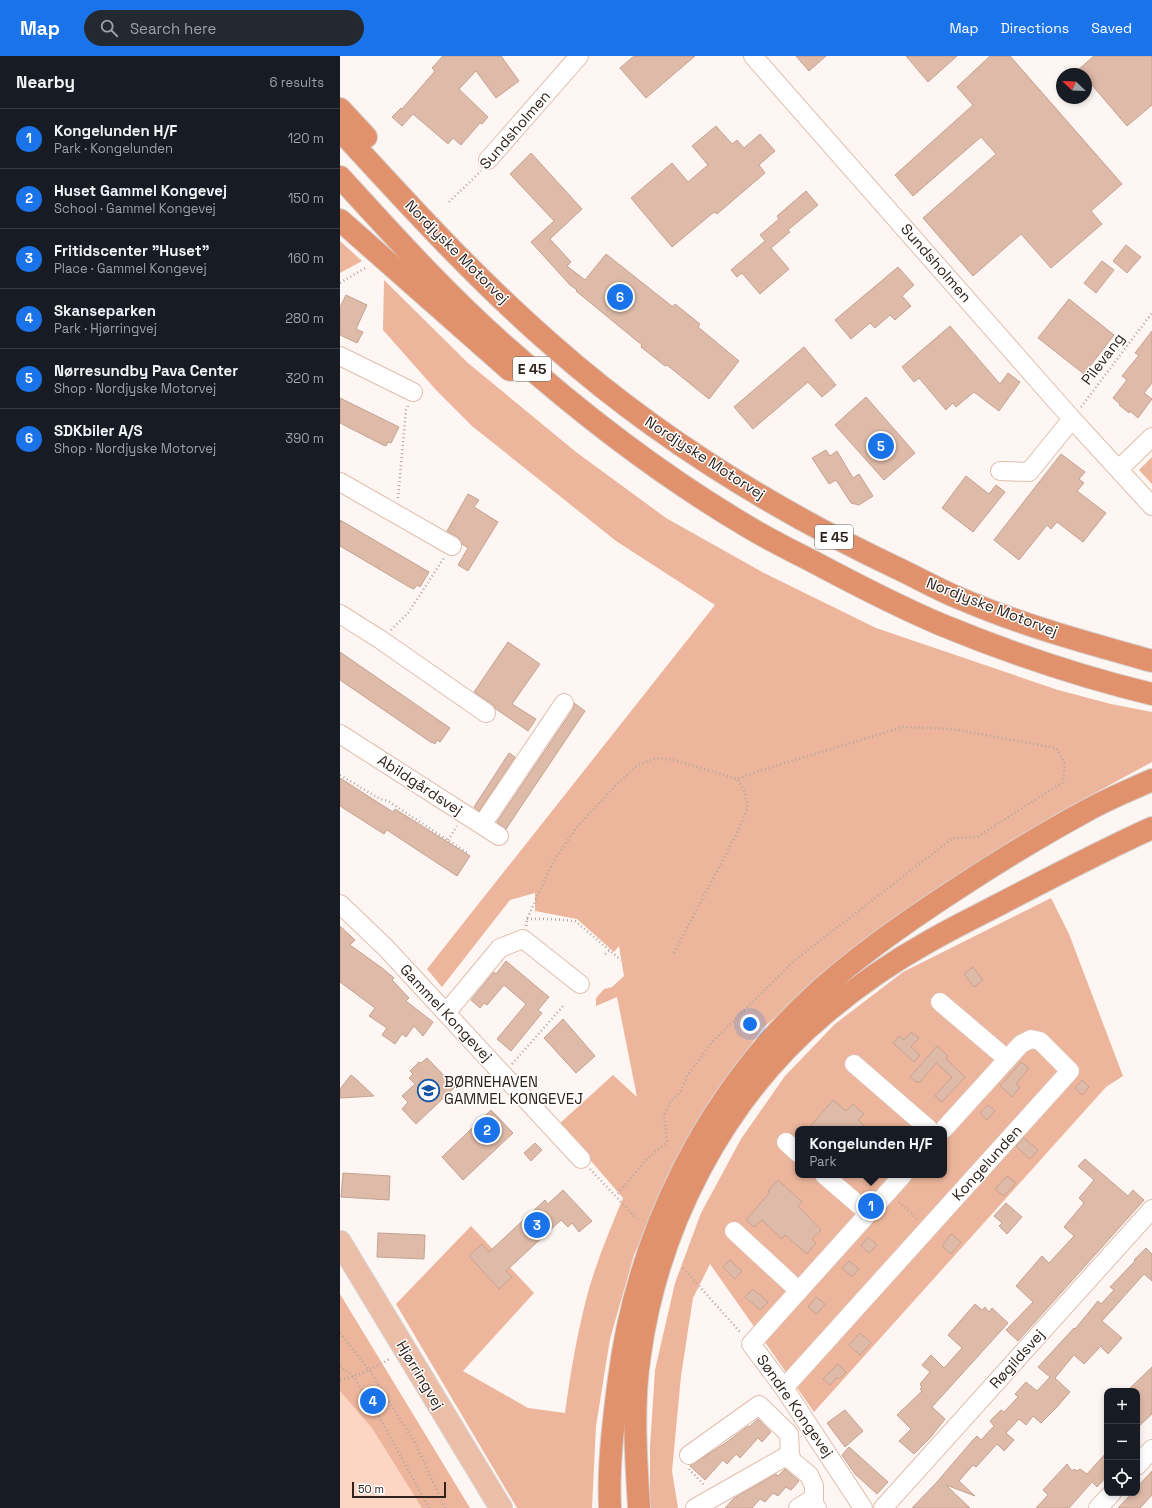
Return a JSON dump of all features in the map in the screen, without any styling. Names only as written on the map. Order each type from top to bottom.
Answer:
[{"type":"highway","points":[[340,109],[552,345]]},
{"type":"highway","name":"Nordjyske Motorvej","points":[[340,130],[438,236],[491,289],[552,345],[643,418],[704,460],[777,506],[857,549],[959,598],[1039,628],[1152,661]]},
{"type":"highway","name":"E 45","points":[[340,177],[442,286],[504,346],[616,438],[745,526],[852,582],[941,625],[1036,661],[1152,694]]},
{"type":"highway","points":[[340,220],[492,355],[564,415],[625,454],[689,489]]},
{"type":"highway","points":[[610,1508],[612,1435],[621,1361],[630,1314],[642,1268],[658,1223],[677,1180],[700,1138],[725,1098],[754,1060],[785,1024],[819,991],[855,960],[918,914],[996,863],[1088,809],[1152,780]]},
{"type":"highway","points":[[639,1508],[635,1405],[639,1355],[648,1306],[662,1258],[679,1212],[704,1161],[726,1125],[756,1085],[788,1048],[824,1014],[874,976],[927,942],[1104,850],[1152,828]]},
{"type":"highway","points":[[603,1508],[604,1467],[612,1435]]},
{"type":"main road","name":"Hjørringvej","points":[[340,1242],[500,1508]]},
{"type":"street","name":"Sundsholmen","points":[[488,160],[580,56]]},
{"type":"street","name":"Sundsholmen","points":[[753,56],[1072,419],[1152,506]]},
{"type":"street","points":[[340,356],[413,392]]},
{"type":"street","points":[[1000,471],[1029,472],[1072,419]]},
{"type":"street","points":[[1119,469],[1152,437]]},
{"type":"street","points":[[340,482],[452,546]]},
{"type":"street","points":[[340,614],[381,640],[486,713]]},
{"type":"street","points":[[482,825],[564,703]]},
{"type":"street","name":"Abildgårdsvej","points":[[340,734],[499,836]]},
{"type":"street","name":"Gammel Kongevej","points":[[340,904],[386,948],[581,1159]]},
{"type":"street","points":[[446,1014],[500,948],[523,939],[580,984]]},
{"type":"street","points":[[940,1002],[1007,1059]]},
{"type":"street","name":"Kongelunden","points":[[784,1388],[1070,1071],[1040,1041],[1031,1038],[1021,1044],[947,1126]]},
{"type":"street","points":[[854,1064],[926,1126]]},
{"type":"street","points":[[827,1178],[868,1213]]},
{"type":"street","points":[[751,1344],[900,1178]]},
{"type":"street","name":"Røgildsvej","points":[[882,1508],[1152,1209]]},
{"type":"street","points":[[734,1231],[799,1291]]},
{"type":"street","name":"Søndre Kongevej","points":[[751,1344],[784,1388],[863,1508]]},
{"type":"street","name":"Søndre Kongevej","points":[[689,1455],[759,1405],[789,1434],[790,1454],[792,1461],[809,1475],[815,1497]]},
{"type":"street","points":[[1140,1463],[1152,1449]]},
{"type":"street","points":[[695,1508],[790,1454]]},
{"type":"street","name":"Søndre Kongevej","points":[[815,1497],[838,1469]]},
{"type":"street","points":[[1098,1508],[1109,1496]]},
{"type":"street","points":[[798,1508],[815,1497]]},
{"type":"path","name":"Sundsholmen","points":[[449,202],[480,172],[488,160]]},
{"type":"path","points":[[340,283],[365,268]]},
{"type":"path","name":"Pilevang","points":[[1072,419],[1152,313]]},
{"type":"path","points":[[395,513],[398,501],[406,410],[413,392]]},
{"type":"path","points":[[381,640],[408,613],[452,546]]},
{"type":"path","points":[[523,939],[527,919],[553,862],[577,827],[638,764],[656,758],[674,760],[737,779],[903,727],[953,729],[1056,748],[1065,764],[1063,782],[977,837],[953,838],[795,960],[714,1040],[687,1076],[681,1091],[671,1101],[664,1114],[666,1142],[647,1159],[616,1196]]},
{"type":"path","points":[[340,775],[380,799],[388,802],[469,854]]},
{"type":"path","points":[[674,953],[738,831],[748,807],[744,790],[737,779]]},
{"type":"path","points":[[527,919],[575,921],[608,951],[621,960]]},
{"type":"path","points":[[502,1075],[564,1005]]},
{"type":"path","points":[[581,1159],[637,1219]]},
{"type":"path","points":[[888,1192],[928,1229]]},
{"type":"path","points":[[683,1268],[751,1344]]},
{"type":"path","points":[[340,1333],[370,1371],[415,1443],[444,1508]]},
{"type":"path","points":[[340,1380],[370,1371],[386,1361]]},
{"type":"path","points":[[340,1366],[354,1377],[382,1422],[429,1508]]},
{"type":"path","points":[[689,1455],[688,1468],[715,1497]]},
{"type":"shaded area","points":[[340,241],[362,261],[340,273]]},
{"type":"shaded area","points":[[384,280],[468,363],[576,452],[666,518],[764,573],[876,628],[1058,690],[1111,704],[1152,712],[1152,762],[1058,813],[944,884],[855,948],[763,1028],[711,1099],[668,1174],[634,1255],[610,1339],[596,1426],[592,1508],[517,1508],[396,1304],[471,1226],[534,1293],[463,1371],[528,1408],[565,1413],[576,1345],[589,1290],[602,1250],[623,1198],[559,1124],[613,1075],[637,1097],[617,997],[596,1006],[596,998],[604,989],[612,987],[624,976],[619,946],[614,952],[577,919],[535,911],[535,893],[510,900],[442,987],[427,969],[715,605],[616,541],[472,426],[437,391],[383,330]]},
{"type":"shaded area","points":[[1152,457],[1152,484],[1139,470]]},
{"type":"shaded area","points":[[1051,898],[1069,934],[1123,1076],[1106,1087],[814,1412],[710,1264],[693,1298],[681,1376],[672,1471],[678,1508],[650,1508],[650,1447],[655,1370],[675,1283],[701,1213],[741,1139],[785,1076],[835,1024],[903,972]]},
{"type":"shaded area","points":[[340,1294],[470,1508],[340,1508]]},
{"type":"shaded area","points":[[340,1391],[372,1428],[422,1508],[340,1508]]},
{"type":"building","points":[[443,56],[501,56],[519,81],[496,98],[476,71],[459,89],[488,117],[482,124],[480,123],[461,145],[453,138],[448,144],[413,114],[402,126],[392,117],[401,108],[402,109],[435,71],[432,68]]},
{"type":"building","points":[[634,56],[695,56],[646,98],[620,68]]},
{"type":"building","points":[[796,56],[826,56],[809,71]]},
{"type":"building","points":[[906,56],[957,56],[928,82]]},
{"type":"building","points":[[990,56],[1010,56],[1122,184],[1091,211],[1102,224],[1051,268],[1021,234],[973,276],[923,218],[996,154],[981,137],[913,196],[895,175],[973,105],[957,87]]},
{"type":"building","points":[[1094,56],[1152,56],[1152,105],[1127,126],[1092,85],[1092,68],[1080,68]]},
{"type":"building","points":[[716,126],[732,144],[737,140],[744,148],[760,134],[775,151],[759,165],[765,173],[717,214],[714,212],[672,247],[631,198],[672,163],[688,182],[708,165],[692,146]]},
{"type":"building","points":[[531,153],[582,209],[550,239],[571,262],[567,266],[585,280],[606,254],[673,307],[675,304],[700,324],[698,327],[739,361],[709,399],[667,365],[665,366],[641,347],[642,345],[576,291],[577,290],[570,285],[531,242],[554,221],[510,174]]},
{"type":"building","points":[[806,191],[818,205],[788,230],[790,232],[771,248],[789,269],[760,294],[742,273],[737,277],[731,270],[765,241],[760,235],[779,219],[777,216]]},
{"type":"building","points":[[1126,245],[1141,257],[1127,273],[1113,261]]},
{"type":"building","points":[[1102,261],[1114,270],[1096,293],[1084,283]]},
{"type":"building","points":[[898,267],[914,285],[902,296],[911,306],[895,320],[890,315],[875,328],[870,323],[851,339],[835,320]]},
{"type":"building","points":[[346,295],[367,305],[356,329],[363,332],[357,343],[340,335],[340,307]]},
{"type":"building","points":[[1069,299],[1114,335],[1084,374],[1038,338]]},
{"type":"building","points":[[950,326],[1000,384],[1008,373],[1020,382],[999,411],[974,392],[956,407],[953,403],[946,410],[919,378],[914,382],[902,367]]},
{"type":"building","points":[[1152,331],[1152,383],[1144,393],[1152,399],[1138,418],[1130,411],[1129,413],[1119,405],[1120,404],[1113,398],[1127,380],[1122,376],[1139,355],[1135,353]]},
{"type":"building","points":[[804,347],[836,385],[822,397],[808,382],[753,429],[734,407]]},
{"type":"building","points":[[866,397],[915,453],[884,480],[835,425]]},
{"type":"building","points":[[340,398],[399,427],[391,443],[388,442],[386,446],[383,445],[340,423]]},
{"type":"building","points":[[826,450],[830,456],[837,451],[853,478],[859,474],[873,496],[859,505],[851,503],[836,480],[829,484],[812,458]]},
{"type":"building","points":[[1061,454],[1085,472],[1079,479],[1084,483],[1077,491],[1106,513],[1083,542],[1057,522],[1051,529],[1047,525],[1019,560],[994,540]]},
{"type":"building","points":[[966,476],[989,494],[996,485],[1005,492],[973,532],[942,508]]},
{"type":"building","points":[[468,494],[479,500],[474,507],[498,522],[468,571],[458,565],[468,548],[462,544],[458,537],[447,531]]},
{"type":"building","points":[[340,520],[429,572],[420,587],[417,585],[414,589],[411,588],[340,546]]},
{"type":"building","points":[[508,642],[540,664],[512,704],[536,719],[528,731],[474,692]]},
{"type":"building","points":[[340,652],[450,728],[440,742],[437,740],[435,744],[432,743],[340,680]]},
{"type":"building","points":[[574,703],[585,711],[506,829],[497,822],[573,709]]},
{"type":"building","points":[[509,753],[515,757],[479,811],[474,807]]},
{"type":"building","points":[[340,778],[393,812],[395,809],[470,856],[457,876],[387,830],[384,834],[340,806]]},
{"type":"building","points":[[340,926],[355,940],[350,945],[394,978],[392,980],[409,998],[406,1001],[433,1022],[423,1036],[414,1026],[406,1037],[402,1034],[395,1044],[382,1035],[387,1028],[369,1016],[375,1008],[340,982]]},
{"type":"building","points":[[506,961],[549,997],[538,1010],[542,1013],[511,1051],[497,1039],[526,1004],[504,985],[487,1005],[484,1003],[480,1008],[471,1000],[494,972],[496,974]]},
{"type":"building","points":[[973,967],[983,980],[974,987],[964,974]]},
{"type":"building","points":[[563,1019],[595,1056],[576,1073],[544,1038]]},
{"type":"building","points":[[911,1032],[919,1038],[911,1047],[920,1055],[914,1062],[893,1043],[899,1036],[904,1040]]},
{"type":"building","points":[[937,1046],[948,1056],[946,1059],[965,1077],[942,1102],[935,1096],[952,1077],[936,1063],[920,1082],[916,1082],[910,1077]]},
{"type":"building","name":"BØRNEHAVEN GAMMEL KONGEVEJ","points":[[427,1058],[455,1087],[416,1124],[402,1109],[408,1102],[402,1096],[415,1084],[409,1078],[413,1074],[410,1071],[419,1062],[421,1063]]},
{"type":"building","points":[[1021,1062],[1029,1068],[1016,1084],[1020,1087],[1012,1097],[1000,1086]]},
{"type":"building","points":[[351,1075],[374,1096],[340,1098],[340,1089]]},
{"type":"building","points":[[1082,1080],[1089,1087],[1082,1095],[1075,1088]]},
{"type":"building","points":[[833,1100],[846,1111],[853,1104],[864,1114],[858,1120],[865,1126],[811,1126]]},
{"type":"building","points":[[988,1105],[995,1111],[987,1120],[980,1113]]},
{"type":"building","points":[[491,1110],[513,1133],[463,1180],[442,1157]]},
{"type":"building","points":[[1024,1138],[1038,1150],[1030,1159],[1016,1146]]},
{"type":"building","points":[[535,1143],[542,1150],[531,1161],[524,1153]]},
{"type":"building","points":[[1085,1159],[1128,1196],[1133,1190],[1144,1200],[1018,1341],[1006,1330],[1033,1302],[1016,1286],[1042,1256],[1049,1263],[1074,1236],[1064,1227],[1084,1203],[1079,1198],[1094,1180],[1078,1166]]},
{"type":"building","points":[[343,1173],[390,1176],[389,1200],[341,1197]]},
{"type":"building","points":[[1007,1176],[1016,1183],[1004,1196],[995,1189]]},
{"type":"building","points":[[778,1180],[802,1202],[798,1206],[821,1230],[812,1239],[816,1243],[807,1254],[785,1235],[782,1239],[762,1220],[754,1227],[746,1220],[770,1192],[768,1191]]},
{"type":"building","points":[[563,1190],[592,1221],[579,1232],[572,1223],[568,1227],[561,1220],[506,1271],[512,1277],[499,1289],[469,1256],[482,1244],[489,1252],[545,1200],[548,1204]]},
{"type":"building","points":[[1006,1203],[1022,1217],[1007,1234],[999,1226],[1002,1223],[994,1216]]},
{"type":"building","points":[[378,1233],[425,1235],[424,1259],[377,1257]]},
{"type":"building","points":[[951,1234],[961,1242],[951,1254],[942,1246]]},
{"type":"building","points":[[868,1237],[877,1245],[869,1253],[861,1246]]},
{"type":"building","points":[[1146,1248],[1152,1254],[1152,1281],[1144,1274],[1102,1321],[1122,1338],[1108,1354],[1102,1348],[1102,1345],[1084,1364],[1074,1355],[1055,1378],[1070,1392],[1057,1407],[1041,1423],[1033,1416],[1026,1425],[1019,1419],[1006,1433],[1014,1440],[1004,1451],[997,1444],[976,1467],[973,1465],[959,1481],[975,1496],[946,1485],[970,1508],[912,1508],[977,1436],[981,1440],[994,1426],[990,1421],[1001,1410],[1004,1412],[1018,1397],[1015,1394],[1026,1382],[1037,1391],[1050,1377],[1038,1367],[1074,1328],[1075,1329],[1098,1301],[1101,1304],[1114,1290],[1110,1287]]},
{"type":"building","points":[[730,1260],[742,1271],[735,1279],[723,1267]]},
{"type":"building","points":[[849,1261],[859,1269],[852,1277],[842,1268]]},
{"type":"building","points":[[753,1289],[768,1302],[760,1310],[745,1297]]},
{"type":"building","points":[[816,1297],[825,1304],[817,1314],[808,1307]]},
{"type":"building","points":[[975,1304],[982,1310],[985,1307],[989,1312],[992,1308],[1008,1323],[932,1407],[945,1419],[930,1438],[914,1454],[899,1441],[911,1429],[897,1415],[922,1391],[920,1389],[922,1387],[920,1384],[930,1372],[922,1365],[931,1355],[944,1368],[962,1348],[948,1335]]},
{"type":"building","points":[[860,1333],[871,1343],[860,1355],[849,1345]]},
{"type":"building","points":[[838,1364],[846,1372],[839,1379],[837,1377],[830,1385],[823,1379]]},
{"type":"building","points":[[1152,1367],[1152,1414],[1140,1425],[1140,1388],[1130,1388]]},
{"type":"building","points":[[845,1410],[863,1431],[845,1447],[827,1423]]},
{"type":"building","points":[[758,1419],[771,1432],[762,1442],[758,1438],[740,1458],[736,1454],[727,1464],[723,1460],[705,1480],[690,1466],[727,1442],[748,1426],[749,1427]]},
{"type":"building","points":[[849,1447],[888,1482],[877,1494],[855,1474],[842,1455]]},
{"type":"building","points":[[1104,1455],[1104,1479],[1097,1487],[1092,1482],[1069,1508],[1036,1508],[1048,1495],[1043,1490],[1067,1464],[1072,1471],[1074,1469],[1077,1471],[1080,1469],[1087,1474]]},
{"type":"building","points":[[785,1469],[799,1481],[791,1490],[786,1487],[778,1496],[773,1493],[765,1502],[760,1499],[752,1508],[725,1508],[734,1498],[776,1474],[778,1476]]},
{"type":"building","points":[[1152,1471],[1152,1495],[1140,1508],[1118,1508],[1129,1496],[1140,1496],[1140,1484]]},
{"type":"place","name":"SDKbiler A/S","points":[[620,297]]},
{"type":"place","name":"Nørresundby Pava Center","points":[[881,446]]},
{"type":"place","name":"BØRNEHAVEN GAMMEL KONGEVEJ","points":[[429,1091]]},
{"type":"place","name":"Huset Gammel Kongevej","points":[[487,1130]]},
{"type":"place","name":"Kongelunden H/F","points":[[871,1206]]},
{"type":"place","name":"Fritidscenter \"Huset\"","points":[[537,1225]]},
{"type":"place","name":"Skanseparken","points":[[373,1401]]}]
